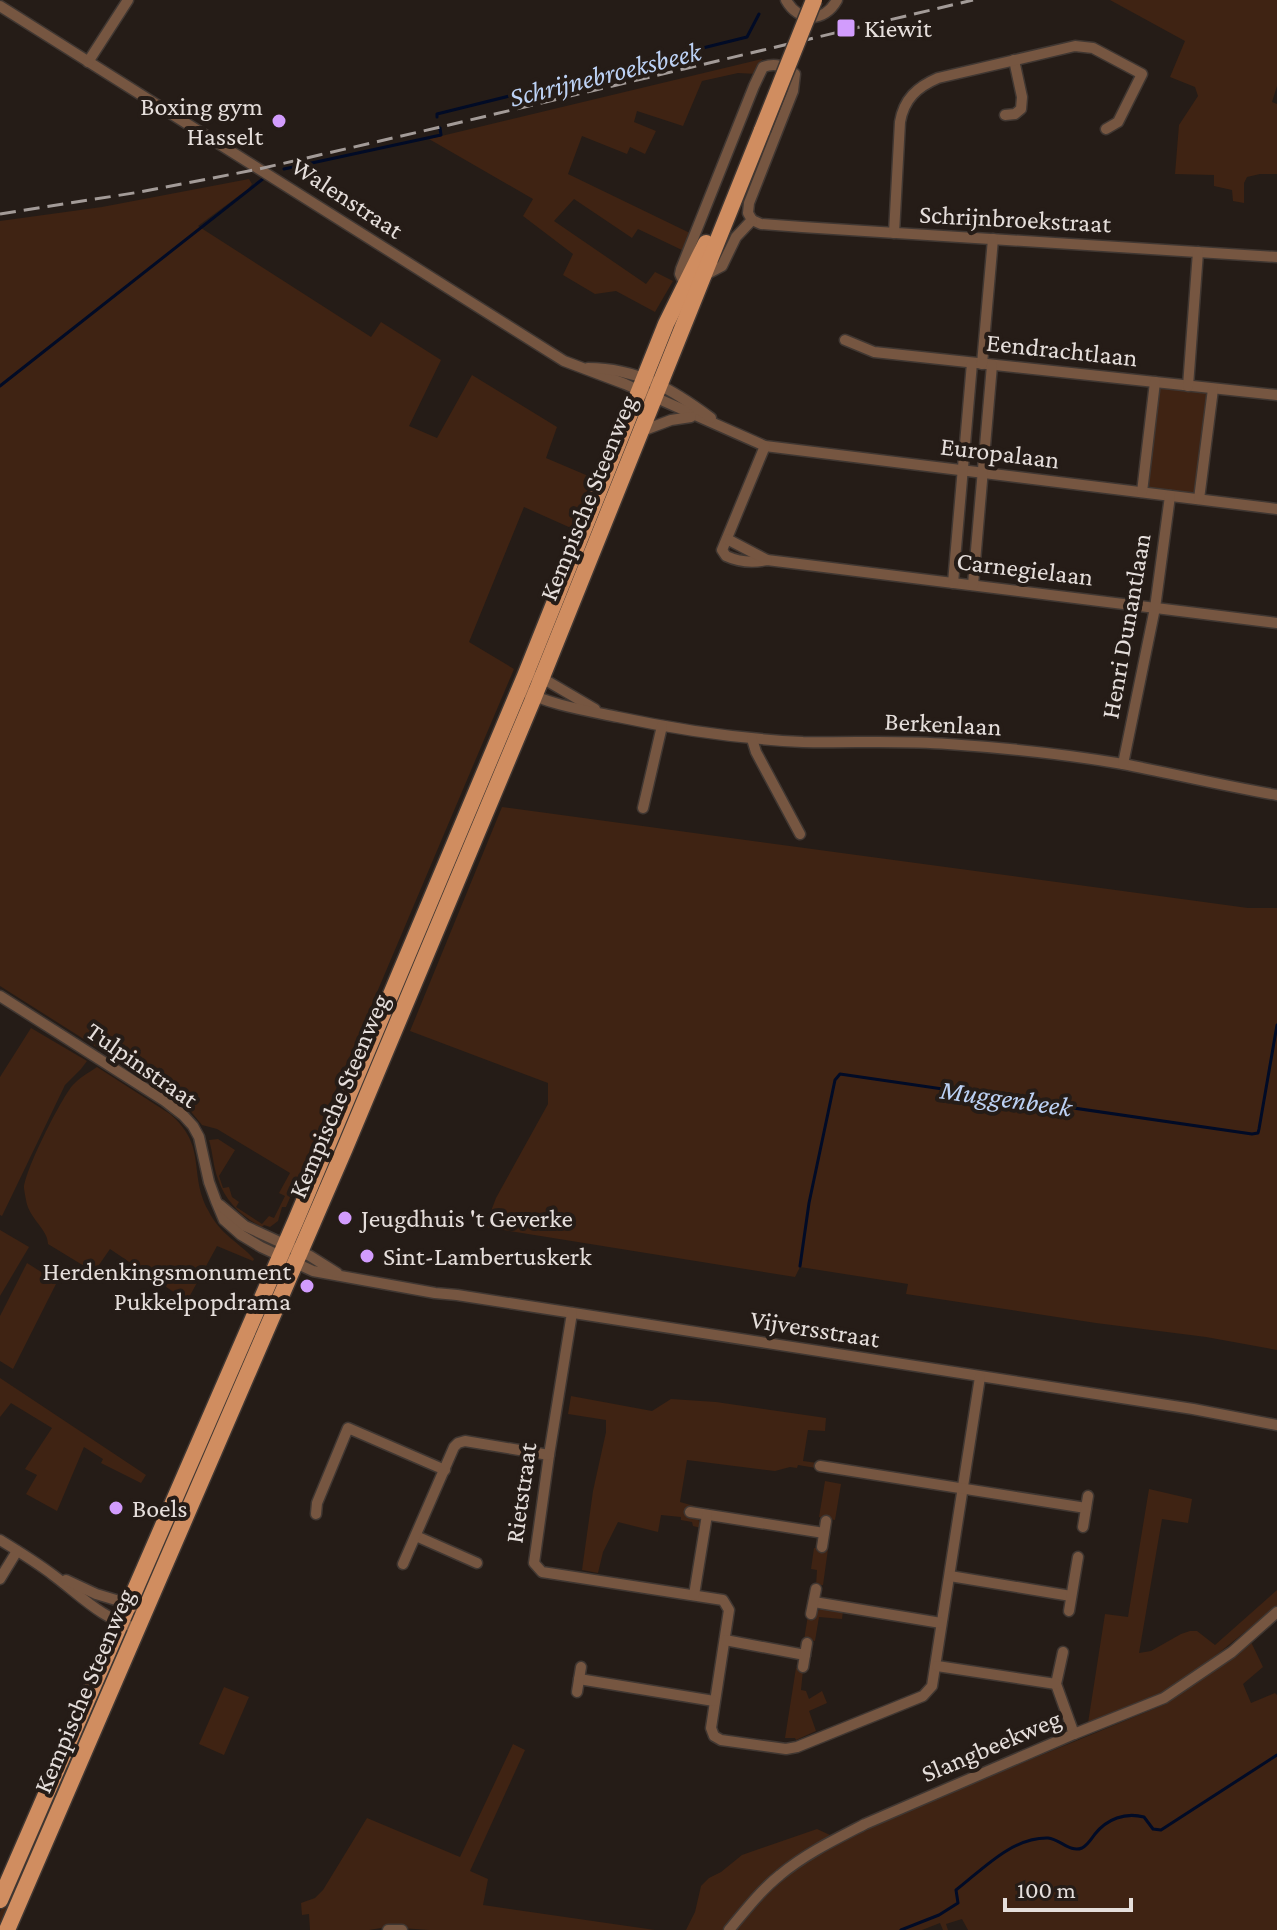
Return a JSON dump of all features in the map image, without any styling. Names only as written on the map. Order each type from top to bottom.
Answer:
[{"type":"main road","name":"Kempische Steenweg","points":[[7,1930],[650,388],[704,276],[803,0]]},
{"type":"main road","name":"Kempische Steenweg","points":[[526,687],[542,678],[642,431],[666,324],[706,244],[814,0]]},
{"type":"main road","name":"Kempische Steenweg","points":[[0,1900],[133,1623],[128,1605],[290,1254]]},
{"type":"street","points":[[88,62],[128,0]]},
{"type":"street","points":[[786,0],[795,12],[807,17],[823,14],[836,3]]},
{"type":"street","name":"Walenstraat","points":[[0,6],[564,361],[584,368],[629,372],[650,388]]},
{"type":"street","points":[[894,233],[902,109],[917,89],[938,78],[1081,46],[1093,48],[1142,74],[1118,122],[1106,129]]},
{"type":"street","points":[[1005,115],[1015,114],[1021,109],[1022,97],[1014,60]]},
{"type":"street","name":"Kempische Steenweg","points":[[685,285],[681,269],[754,86],[763,67],[772,64],[783,66],[795,74],[793,91],[749,203],[748,213],[752,220],[736,237],[722,266],[704,276]]},
{"type":"street","name":"Schrijnbroekstraat","points":[[752,220],[761,224],[1277,257]]},
{"type":"street","points":[[953,583],[963,470],[982,364],[993,239]]},
{"type":"street","points":[[1188,386],[1198,252]]},
{"type":"street","name":"Eendrachtlaan","points":[[845,340],[874,352],[1277,395]]},
{"type":"street","points":[[973,585],[983,473],[982,364]]},
{"type":"street","points":[[1142,492],[1155,382]]},
{"type":"street","name":"Europalaan","points":[[650,388],[697,417],[765,446],[1277,509]]},
{"type":"street","name":"Europalaan","points":[[650,388],[681,397],[722,427]]},
{"type":"street","points":[[1199,499],[1213,389]]},
{"type":"street","points":[[642,431],[685,416],[697,417]]},
{"type":"street","points":[[727,539],[765,446]]},
{"type":"street","name":"Henri Dunantlaan","points":[[1123,764],[1155,608],[1170,496]]},
{"type":"street","name":"Carnegielaan","points":[[767,560],[727,539],[722,550],[735,560],[767,560],[1277,623]]},
{"type":"street","name":"Berkenlaan","points":[[542,678],[604,714]]},
{"type":"street","name":"Berkenlaan","points":[[526,687],[545,701],[662,726],[752,739],[946,743],[1052,753],[1277,795]]},
{"type":"street","points":[[643,808],[662,726]]},
{"type":"street","points":[[752,739],[800,834]]},
{"type":"street","name":"Tulpinstraat","points":[[0,996],[183,1115],[199,1137],[209,1182],[224,1220],[241,1235],[290,1254]]},
{"type":"street","name":"Vijversstraat","points":[[290,1254],[313,1271],[346,1278],[1193,1409],[1277,1425]]},
{"type":"street","name":"Rietstraat","points":[[572,1313],[534,1557],[534,1563],[542,1572],[723,1600],[729,1610],[711,1728],[714,1736],[721,1740],[786,1749],[797,1747],[923,1696],[932,1686],[937,1666]]},
{"type":"street","points":[[980,1377],[937,1666],[1056,1684]]},
{"type":"street","points":[[316,1514],[317,1503],[348,1428],[445,1470]]},
{"type":"street","points":[[403,1564],[458,1443],[465,1441],[549,1455]]},
{"type":"street","points":[[820,1466],[835,1474],[1087,1502],[1083,1527]]},
{"type":"street","points":[[690,1512],[824,1533]]},
{"type":"street","points":[[694,1595],[707,1515]]},
{"type":"street","points":[[822,1547],[826,1521]]},
{"type":"street","points":[[416,1536],[468,1553],[477,1563]]},
{"type":"street","points":[[0,1540],[53,1575],[88,1604],[133,1623]]},
{"type":"street","points":[[0,1579],[17,1551]]},
{"type":"street","points":[[1069,1611],[1078,1557]]},
{"type":"street","points":[[53,1575],[128,1605]]},
{"type":"street","points":[[950,1576],[1071,1596]]},
{"type":"street","points":[[816,1589],[812,1608],[941,1623]]},
{"type":"street","name":"Slangbeekweg","points":[[729,1930],[782,1873],[836,1839],[1074,1734],[1164,1698],[1232,1652],[1277,1612]]},
{"type":"street","points":[[725,1640],[805,1655]]},
{"type":"street","points":[[803,1667],[807,1643]]},
{"type":"street","points":[[1063,1652],[1056,1684],[1074,1734]]},
{"type":"street","points":[[577,1692],[581,1667]]},
{"type":"street","points":[[579,1679],[714,1701]]},
{"type":"street","points":[[388,1930],[402,1930]]},
{"type":"shaded area","points":[[1110,0],[1277,0],[1277,86],[1272,102],[1277,104],[1277,174],[1247,177],[1244,203],[1233,201],[1232,190],[1214,186],[1214,175],[1175,174],[1179,125],[1198,96],[1195,87],[1170,77],[1185,41]]},
{"type":"shaded area","points":[[762,59],[757,74],[738,73],[702,81],[683,126],[637,111],[634,122],[656,131],[645,154],[630,147],[627,154],[582,136],[568,174],[692,234],[684,251],[638,229],[632,238],[574,199],[554,221],[646,284],[655,272],[673,281],[655,312],[616,291],[595,294],[563,275],[573,254],[523,216],[533,199],[429,139]]},
{"type":"shaded area","points":[[249,179],[252,184],[248,189],[198,226],[371,337],[381,322],[441,360],[409,426],[437,438],[472,375],[557,427],[546,458],[593,478],[571,528],[524,507],[469,642],[514,669],[286,1207],[282,1207],[278,1221],[270,1227],[255,1223],[241,1213],[230,1201],[221,1187],[216,1174],[209,1140],[218,1139],[235,1150],[219,1176],[223,1188],[229,1187],[232,1197],[239,1202],[236,1207],[262,1224],[269,1216],[274,1218],[285,1196],[279,1193],[290,1173],[217,1129],[202,1125],[183,1102],[0,986],[0,221],[102,207]]},
{"type":"shaded area","points":[[1158,386],[1209,392],[1195,495],[1147,488]]},
{"type":"shaded area","points":[[502,807],[1248,908],[1277,908],[1277,1350],[906,1294],[908,1284],[800,1267],[795,1277],[485,1227],[496,1198],[548,1104],[548,1083],[410,1031]]},
{"type":"shaded area","points":[[31,1028],[87,1061],[65,1085],[2,1216],[0,1077]]},
{"type":"shaded area","points":[[97,1067],[170,1114],[182,1126],[193,1149],[199,1184],[208,1210],[224,1232],[254,1259],[217,1246],[187,1301],[110,1249],[94,1272],[48,1244],[45,1233],[28,1207],[24,1188],[26,1179],[44,1136],[72,1086]]},
{"type":"shaded area","points":[[0,1230],[29,1247],[0,1296]]},
{"type":"shaded area","points":[[27,1263],[57,1282],[13,1369],[0,1361],[0,1316]]},
{"type":"shaded area","points":[[0,1378],[146,1475],[141,1483],[101,1463],[103,1459],[84,1447],[57,1511],[26,1494],[37,1475],[25,1469],[52,1428],[11,1403],[0,1417]]},
{"type":"shaded area","points":[[571,1396],[652,1411],[671,1399],[716,1402],[826,1418],[825,1431],[808,1430],[803,1461],[817,1463],[816,1468],[798,1465],[797,1468],[775,1471],[687,1460],[680,1502],[694,1506],[687,1507],[685,1514],[698,1518],[701,1528],[681,1520],[681,1517],[661,1515],[658,1532],[618,1522],[603,1552],[598,1573],[582,1570],[606,1420],[568,1414]]},
{"type":"shaded area","points":[[825,1481],[841,1484],[835,1520],[819,1517]]},
{"type":"shaded area","points":[[1149,1489],[1192,1499],[1188,1523],[1162,1519],[1139,1653],[1151,1651],[1190,1631],[1197,1631],[1215,1645],[1277,1590],[1277,1606],[1204,1665],[1163,1693],[1088,1723],[1105,1614],[1128,1617]]},
{"type":"shaded area","points":[[814,1548],[828,1549],[823,1585],[816,1586],[817,1570],[811,1569]]},
{"type":"shaded area","points":[[822,1608],[843,1611],[842,1619],[819,1617],[815,1641],[804,1640],[808,1615],[816,1615]]},
{"type":"shaded area","points":[[1251,1642],[1263,1667],[1243,1684],[1251,1703],[1275,1693],[1277,1695],[1277,1930],[968,1930],[962,1919],[946,1924],[948,1930],[943,1930],[940,1923],[922,1930],[736,1930],[785,1874],[811,1858],[851,1836],[1166,1704]]},
{"type":"shaded area","points":[[796,1668],[803,1670],[801,1690],[806,1691],[809,1699],[822,1691],[827,1703],[809,1711],[816,1731],[796,1740],[785,1738]]},
{"type":"shaded area","points":[[224,1687],[249,1697],[224,1755],[199,1744]]},
{"type":"shaded area","points":[[95,1692],[98,1693],[93,1714],[0,1930],[0,1912]]},
{"type":"shaded area","points":[[513,1744],[525,1750],[470,1871],[488,1879],[483,1905],[655,1930],[429,1930],[387,1927],[310,1930],[309,1914],[302,1915],[301,1903],[315,1898],[323,1890],[367,1818],[460,1857]]},
{"type":"shaded area","points":[[817,1829],[830,1835],[761,1885],[725,1930],[686,1930],[695,1912],[701,1886],[709,1878],[742,1855]]},
{"type":"waterway","name":"Schrijnebroeksbeek","points":[[437,117],[437,114],[747,37],[759,14]]},
{"type":"waterway","name":"Schrijnebroeksbeek","points":[[284,169],[441,135],[440,128]]},
{"type":"waterway","name":"Schrijnebroeksbeek","points":[[0,386],[264,178]]},
{"type":"waterway","name":"Muggenbeek","points":[[800,1266],[809,1203],[835,1080],[840,1074],[1252,1134],[1258,1133],[1259,1129],[1277,1025]]},
{"type":"waterway","points":[[901,1930],[939,1915],[958,1903],[956,1890],[998,1856],[1022,1843],[1048,1838],[1073,1849],[1082,1848],[1105,1824],[1130,1815],[1144,1817],[1153,1829],[1161,1830],[1277,1755]]},
{"type":"railway","points":[[0,214],[259,169],[973,0]]},
{"type":"place","name":"Kiewit","points":[[846,28]]},
{"type":"place","name":"Boxing gym Hasselt","points":[[279,121]]},
{"type":"place","name":"Jeugdhuis 't Geverke","points":[[345,1218]]},
{"type":"place","name":"Sint-Lambertuskerk","points":[[367,1256]]},
{"type":"place","name":"Herdenkingsmonument Pukkelpopdrama","points":[[307,1286]]},
{"type":"place","name":"Boels","points":[[116,1508]]}]
